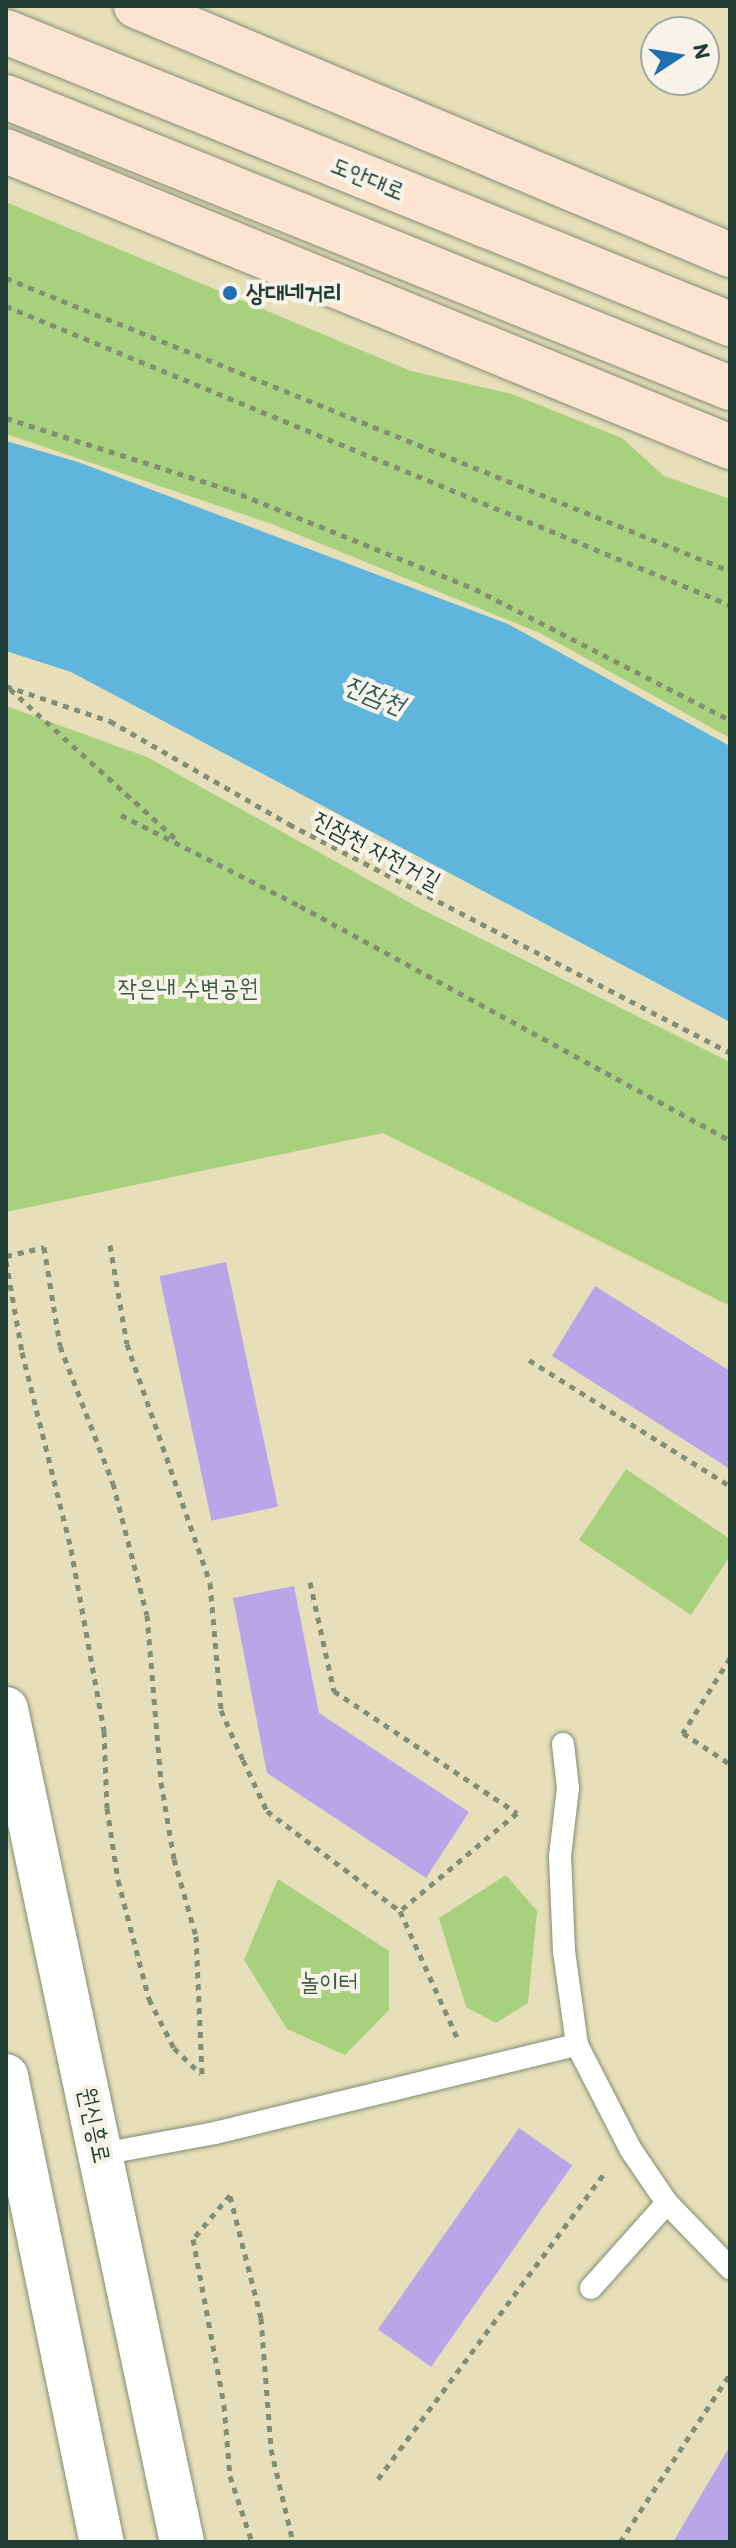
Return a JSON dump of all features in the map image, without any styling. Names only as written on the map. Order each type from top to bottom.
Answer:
[{"type":"main road","points":[[136,6],[730,255]]},
{"type":"main road","name":"도안대로","points":[[6,32],[730,324]]},
{"type":"main road","points":[[6,97],[730,388]]},
{"type":"main road","points":[[6,151],[730,447]]},
{"type":"street","name":"원신흥로","points":[[6,1709],[182,2542]]},
{"type":"street","points":[[6,2076],[102,2542]]},
{"type":"lane","points":[[563,1744],[568,1788],[560,1856],[564,1951],[577,2045],[631,2150],[667,2203],[730,2268]]},
{"type":"lane","points":[[102,2154],[215,2133],[577,2045]]},
{"type":"lane","points":[[591,2288],[667,2203]]},
{"type":"path","points":[[6,278],[730,571]]},
{"type":"path","points":[[6,306],[730,605]]},
{"type":"path","points":[[6,418],[230,490],[475,589],[730,720]]},
{"type":"path","points":[[6,686],[183,846]]},
{"type":"path","name":"진잠천 자전거길","points":[[6,686],[110,721],[289,824],[730,1053]]},
{"type":"path","points":[[121,815],[730,1140]]},
{"type":"path","points":[[110,1245],[127,1344],[210,1583],[221,1710],[237,1748],[267,1811],[400,1911],[457,2037]]},
{"type":"path","points":[[44,1247],[60,1346],[113,1483],[144,1602],[161,1782],[174,1859],[196,1936],[202,2074],[174,2048],[149,1999],[118,1880],[107,1808],[104,1731],[71,1549],[22,1352],[6,1259],[44,1247]]},
{"type":"path","points":[[529,1360],[730,1486]]},
{"type":"path","points":[[310,1582],[334,1691],[517,1813],[400,1911]]},
{"type":"path","points":[[730,1658],[683,1733],[730,1764]]},
{"type":"path","points":[[378,2479],[605,2172]]},
{"type":"path","points":[[252,2542],[230,2476],[224,2405],[193,2239],[230,2195],[261,2318],[271,2449],[293,2542]]},
{"type":"path","points":[[620,2542],[730,2374]]},
{"type":"green space","points":[[6,202],[411,371],[512,394],[622,438],[664,476],[730,499],[730,738],[540,633],[272,524],[6,434]]},
{"type":"green space","name":"작은내 수변공원","points":[[6,706],[147,757],[421,909],[730,1062],[730,1306],[383,1133],[6,1212]]},
{"type":"green space","points":[[626,1469],[730,1539],[730,1556],[691,1615],[579,1540]]},
{"type":"green space","points":[[506,1875],[537,1911],[528,2003],[496,2023],[466,2007],[439,1918]]},
{"type":"green space","name":"놀이터","points":[[278,1879],[389,1951],[389,2010],[345,2055],[287,2029],[244,1960]]},
{"type":"water","name":"진잠천","points":[[6,441],[78,462],[508,624],[730,746],[730,1022],[71,672],[6,651]]},
{"type":"building","points":[[226,1262],[278,1507],[211,1521],[159,1276]]},
{"type":"building","points":[[595,1286],[730,1371],[730,1469],[552,1356]]},
{"type":"building","points":[[294,1586],[319,1713],[469,1812],[426,1878],[267,1773],[233,1598]]},
{"type":"building","points":[[519,2128],[572,2165],[431,2367],[378,2330]]},
{"type":"building","points":[[730,2446],[730,2542],[673,2542]]},
{"type":"place","name":"상대네거리","points":[[230,293]]}]
